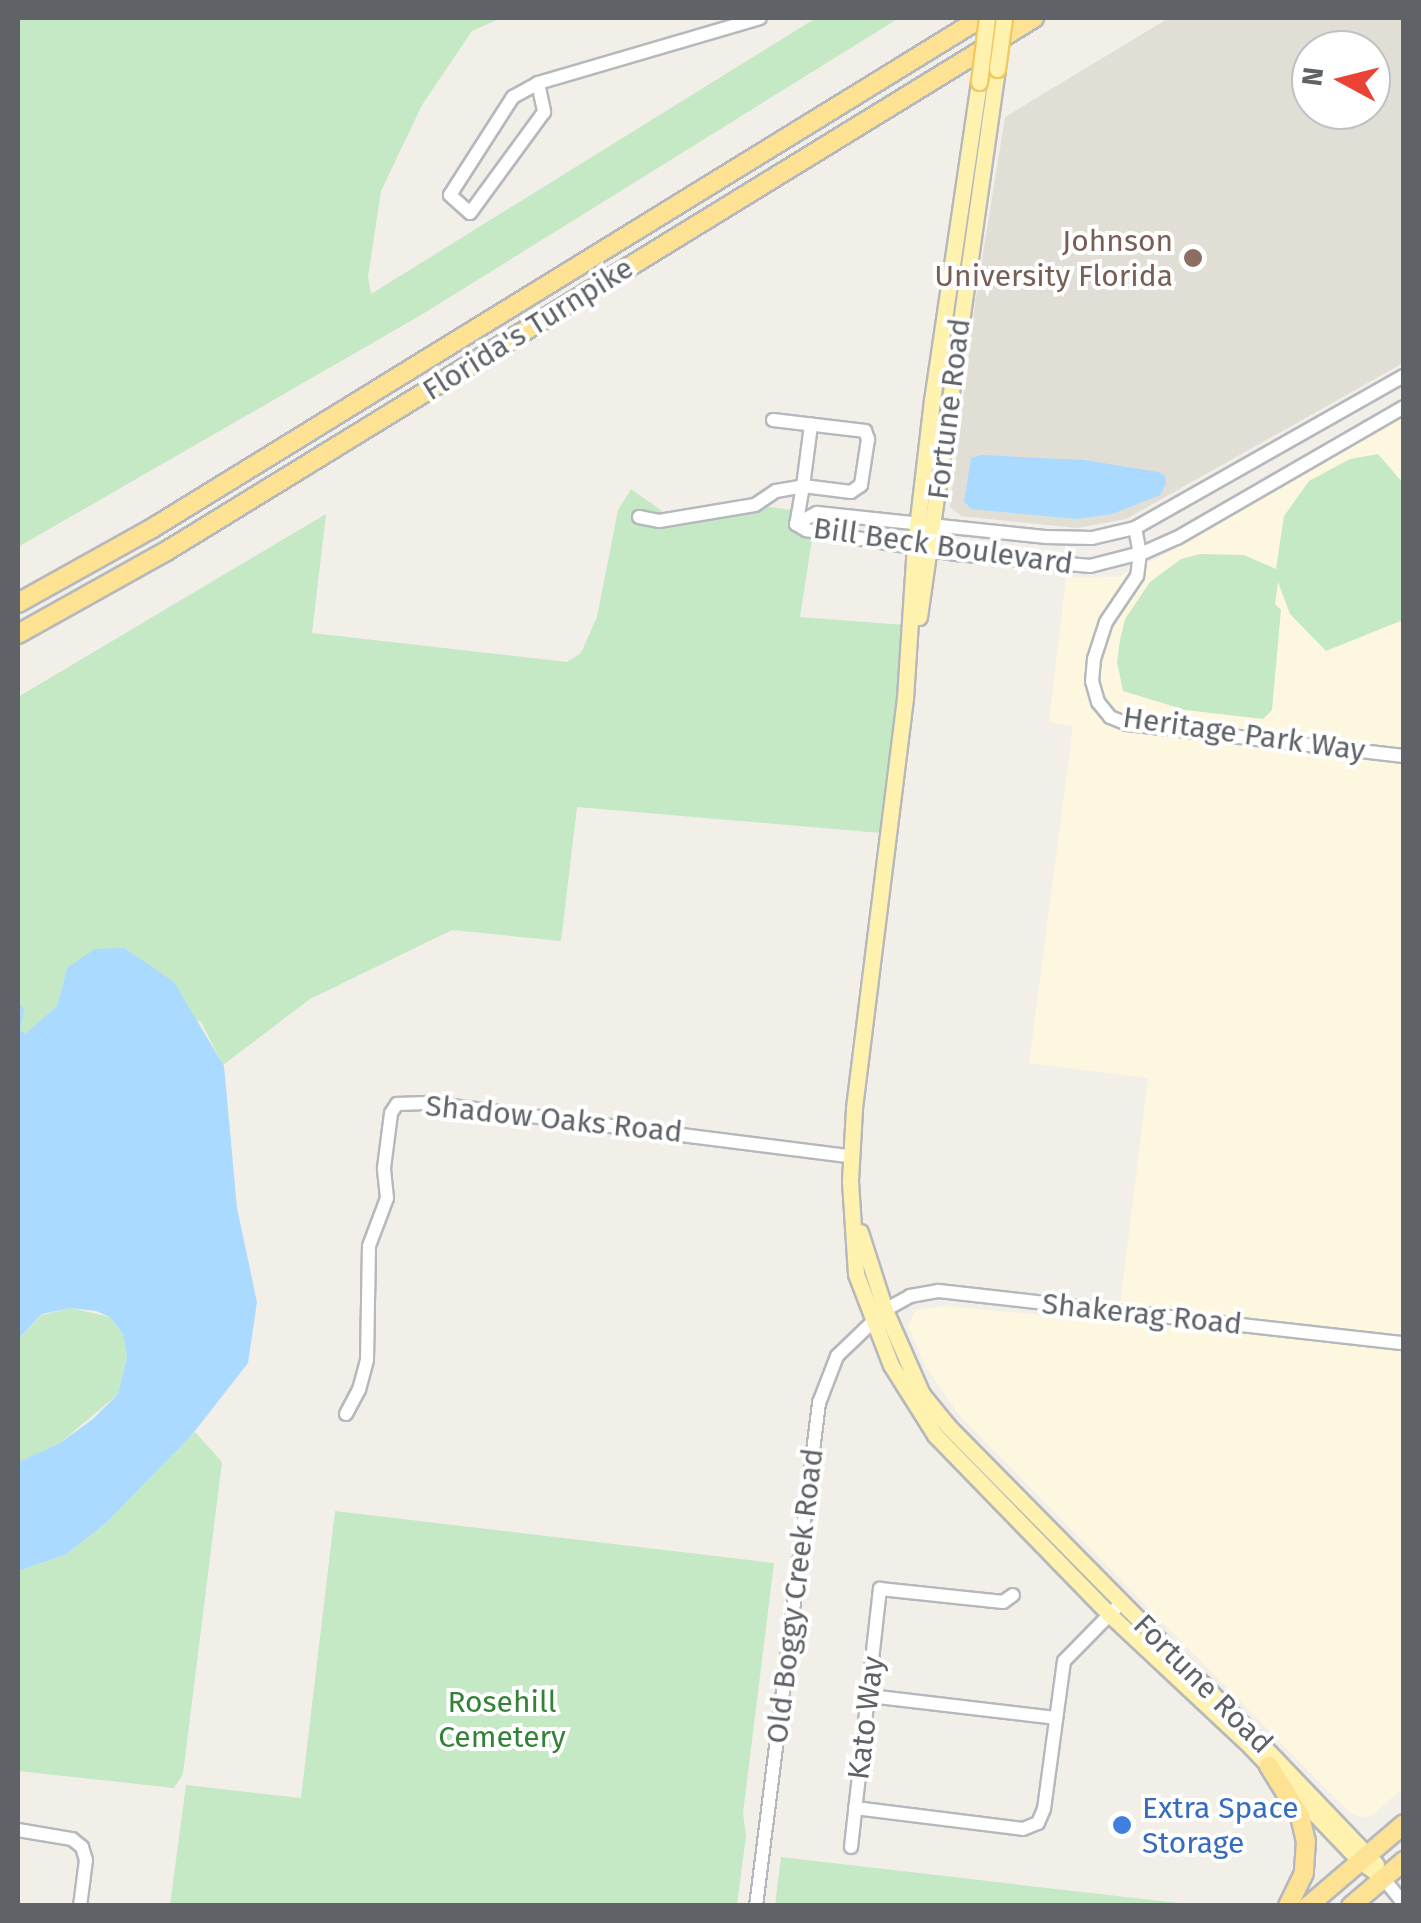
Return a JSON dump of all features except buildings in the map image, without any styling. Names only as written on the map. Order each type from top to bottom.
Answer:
[{"type":"highway","name":"Florida's Turnpike","points":[[18,603],[151,528],[984,18]]},
{"type":"highway","name":"Florida's Turnpike","points":[[18,634],[165,552],[1034,18]]},
{"type":"highway","points":[[1269,1766],[1300,1816],[1306,1841],[1304,1873],[1288,1906]]},
{"type":"highway","points":[[1308,1906],[1404,1824]]},
{"type":"highway","points":[[1351,1906],[1394,1887],[1404,1861]]},
{"type":"main road","name":"Fortune Road","points":[[984,18],[979,82],[917,524],[907,680],[850,1156],[856,1274],[872,1322],[909,1398],[935,1435],[1116,1609],[1394,1887]]},
{"type":"main road","name":"Fortune Road","points":[[907,680],[932,550],[1004,18]]},
{"type":"main road","name":"Fortune Road","points":[[853,1210],[885,1310],[922,1394],[1116,1609],[1269,1766],[1365,1857]]},
{"type":"street","points":[[538,84],[544,112],[470,212],[450,195],[514,96],[538,84],[760,18]]},
{"type":"street","name":"Bill Beck Boulevard","points":[[1404,376],[1135,528],[1077,538],[818,514],[806,515],[796,524],[806,530],[915,544],[932,550],[1045,565],[1090,566],[1140,554],[1177,538],[1404,407]]},
{"type":"street","points":[[932,400],[950,403]]},
{"type":"street","points":[[639,518],[659,522],[755,506],[776,491],[803,486],[850,492],[861,485],[868,439],[865,431],[772,420]]},
{"type":"street","points":[[796,524],[811,425]]},
{"type":"street","points":[[1135,528],[1140,554]]},
{"type":"street","name":"Heritage Park Way","points":[[1140,554],[1137,576],[1106,622],[1094,659],[1092,681],[1098,702],[1110,717],[1127,724],[1404,756]]},
{"type":"street","name":"Shadow Oaks Road","points":[[346,1414],[359,1390],[366,1360],[369,1246],[387,1198],[384,1168],[391,1114],[396,1104],[428,1103],[850,1156]]},
{"type":"street","name":"Shakerag Road","points":[[885,1310],[910,1296],[938,1291],[1404,1343]]},
{"type":"street","name":"Old Boggy Creek Road","points":[[756,1906],[819,1403],[837,1356],[885,1310]]},
{"type":"street","name":"Kato Way","points":[[851,1847],[880,1589],[1004,1602],[1014,1595]]},
{"type":"street","points":[[855,1808],[1023,1829],[1038,1823],[1044,1810],[1064,1661],[1116,1609]]},
{"type":"street","points":[[869,1696],[1056,1718]]},
{"type":"street","points":[[18,1830],[72,1839],[82,1846],[86,1860],[80,1906]]},
{"type":"street","points":[[1394,1887],[1404,1904]]},
{"type":"shaded area","name":"Johnson University Florida","points":[[1169,18],[1403,18],[1403,363],[1126,519],[1077,528],[961,516],[950,507],[975,303],[1005,117]]},
{"type":"shaded area","points":[[1403,415],[1403,1788],[1371,1816],[1361,1817],[1348,1811],[959,1415],[926,1367],[908,1326],[916,1310],[946,1306],[1118,1322],[1148,1078],[1029,1063],[1073,726],[1049,722],[1066,578],[1118,577],[1162,556]]},
{"type":"green space","points":[[18,18],[501,18],[472,31],[422,105],[381,191],[368,277],[371,294],[816,18],[899,18],[421,315],[18,547]]},
{"type":"green space","points":[[1378,454],[1403,483],[1403,620],[1326,651],[1290,614],[1278,582],[1275,604],[1281,610],[1272,710],[1263,719],[1185,710],[1123,691],[1117,662],[1125,619],[1150,582],[1181,559],[1200,554],[1244,555],[1276,569],[1284,516],[1309,481],[1350,459]]},
{"type":"green space","points":[[631,489],[662,511],[659,516],[635,512],[633,521],[660,526],[755,512],[763,506],[792,510],[790,528],[801,530],[803,512],[816,513],[800,617],[905,625],[881,833],[577,807],[561,941],[452,930],[310,999],[223,1065],[201,1022],[67,968],[57,1006],[25,1035],[20,1030],[18,697],[326,514],[312,633],[567,662],[581,653],[597,617],[618,510]]},
{"type":"green space","points":[[71,1308],[110,1317],[123,1334],[127,1357],[118,1394],[60,1443],[18,1462],[18,1339],[42,1315]]},
{"type":"green space","points":[[195,1432],[222,1462],[183,1774],[174,1788],[18,1771],[18,1571],[65,1555],[105,1524]]},
{"type":"green space","name":"Rosehill Cemetery","points":[[335,1511],[774,1563],[743,1813],[746,1836],[737,1905],[170,1905],[186,1785],[301,1798]]},
{"type":"green space","points":[[781,1857],[1047,1888],[1196,1905],[775,1905]]},
{"type":"water","points":[[982,455],[1084,460],[1158,472],[1165,476],[1166,484],[1160,495],[1112,514],[1076,519],[972,509],[964,502],[971,458]]},
{"type":"water","points":[[124,948],[174,982],[224,1066],[237,1208],[257,1302],[248,1363],[191,1436],[105,1524],[65,1555],[18,1571],[18,1462],[60,1443],[93,1419],[118,1394],[127,1357],[123,1334],[110,1317],[96,1311],[71,1308],[42,1314],[18,1339],[18,1002],[24,1009],[20,1030],[25,1034],[57,1006],[67,968],[95,949]]},
{"type":"place","name":"Johnson University Florida","points":[[1193,258]]},
{"type":"place","name":"Extra Space Storage","points":[[1122,1825]]}]
